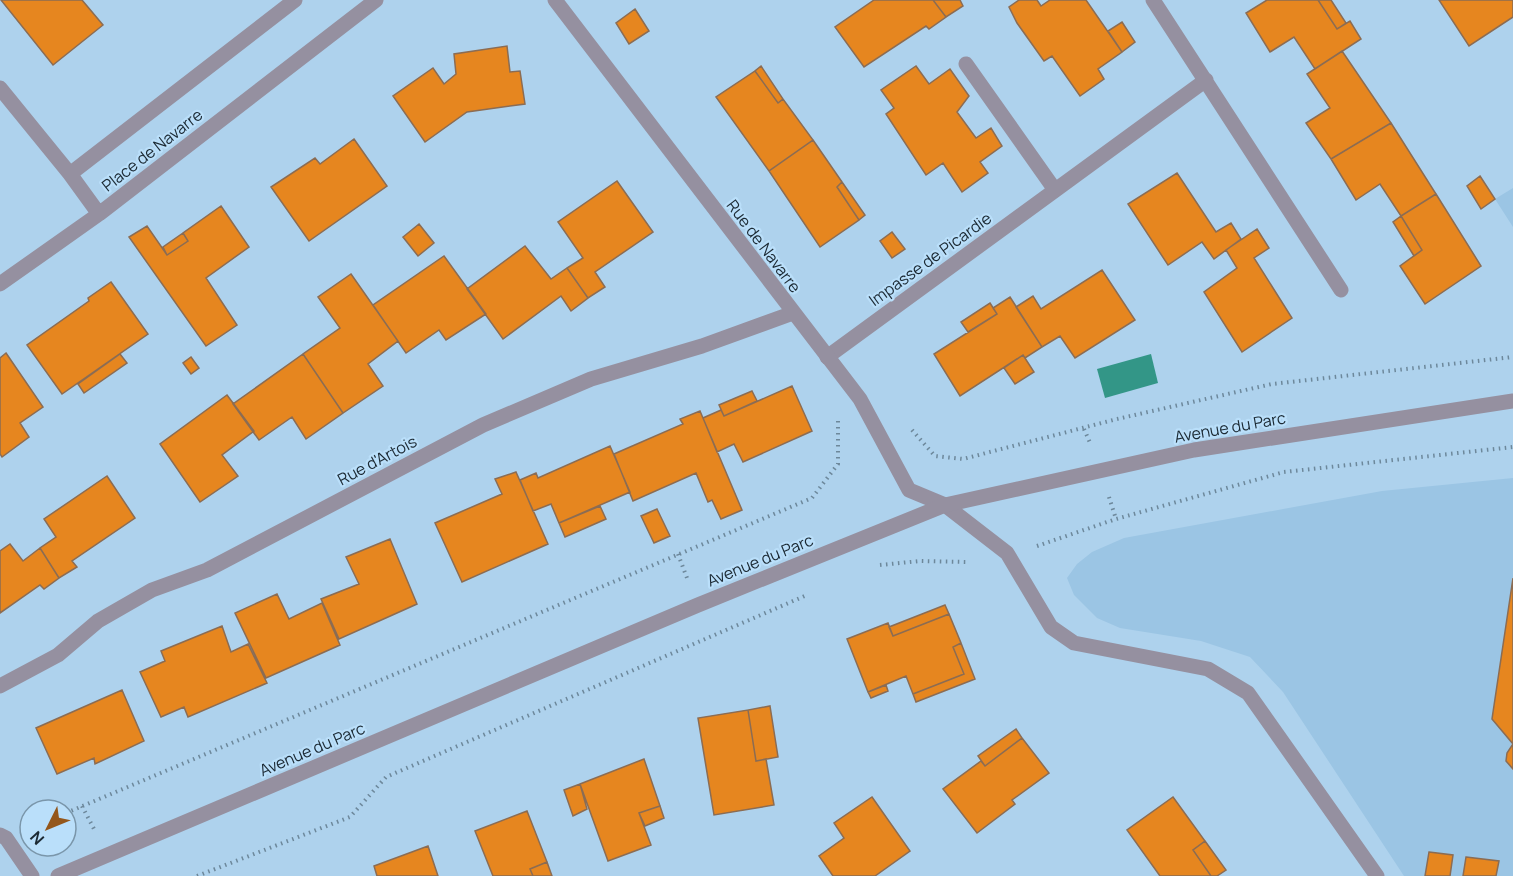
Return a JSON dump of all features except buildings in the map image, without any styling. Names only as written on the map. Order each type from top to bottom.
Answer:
[{"type":"street","name":"Place de Navarre","points":[[295,0],[70,174],[99,214],[376,0]]},
{"type":"street","name":"Rue de Navarre","points":[[555,0],[860,399],[909,489],[945,505],[1007,553]]},
{"type":"street","points":[[1154,0],[1341,290]]},
{"type":"street","points":[[966,64],[1055,190]]},
{"type":"street","name":"Impasse de Picardie","points":[[827,357],[1206,80]]},
{"type":"street","points":[[0,88],[70,174]]},
{"type":"street","points":[[0,284],[99,214]]},
{"type":"street","name":"Rue d'Artois","points":[[0,686],[58,655],[98,621],[152,590],[207,570],[483,425],[591,380],[702,346],[793,314]]},
{"type":"street","name":"Avenue du Parc","points":[[58,876],[698,605],[945,505],[1194,450],[1513,401]]},
{"type":"street","points":[[1007,553],[1050,627],[1074,643],[1209,669],[1248,693],[1377,876]]},
{"type":"street","points":[[0,835],[6,838],[32,876]]},
{"type":"path","points":[[904,421],[935,456],[963,459],[1117,419],[1272,384],[1513,357]]},
{"type":"path","points":[[78,808],[812,498],[838,464],[838,417],[860,399]]},
{"type":"path","points":[[877,565],[920,561],[967,562],[1007,553],[1053,542],[1116,519],[1284,472],[1513,447]]},
{"type":"path","points":[[197,876],[350,817],[386,777],[811,594]]},
{"type":"shaded area","points":[[1513,188],[1513,227],[1495,199]]},
{"type":"shaded area","points":[[1151,354],[1158,383],[1105,398],[1097,369]]},
{"type":"shaded area","points":[[1513,478],[1513,876],[1404,876],[1283,692],[1250,657],[1201,641],[1120,628],[1097,618],[1074,595],[1067,578],[1077,564],[1092,552],[1124,538],[1382,491]]}]
